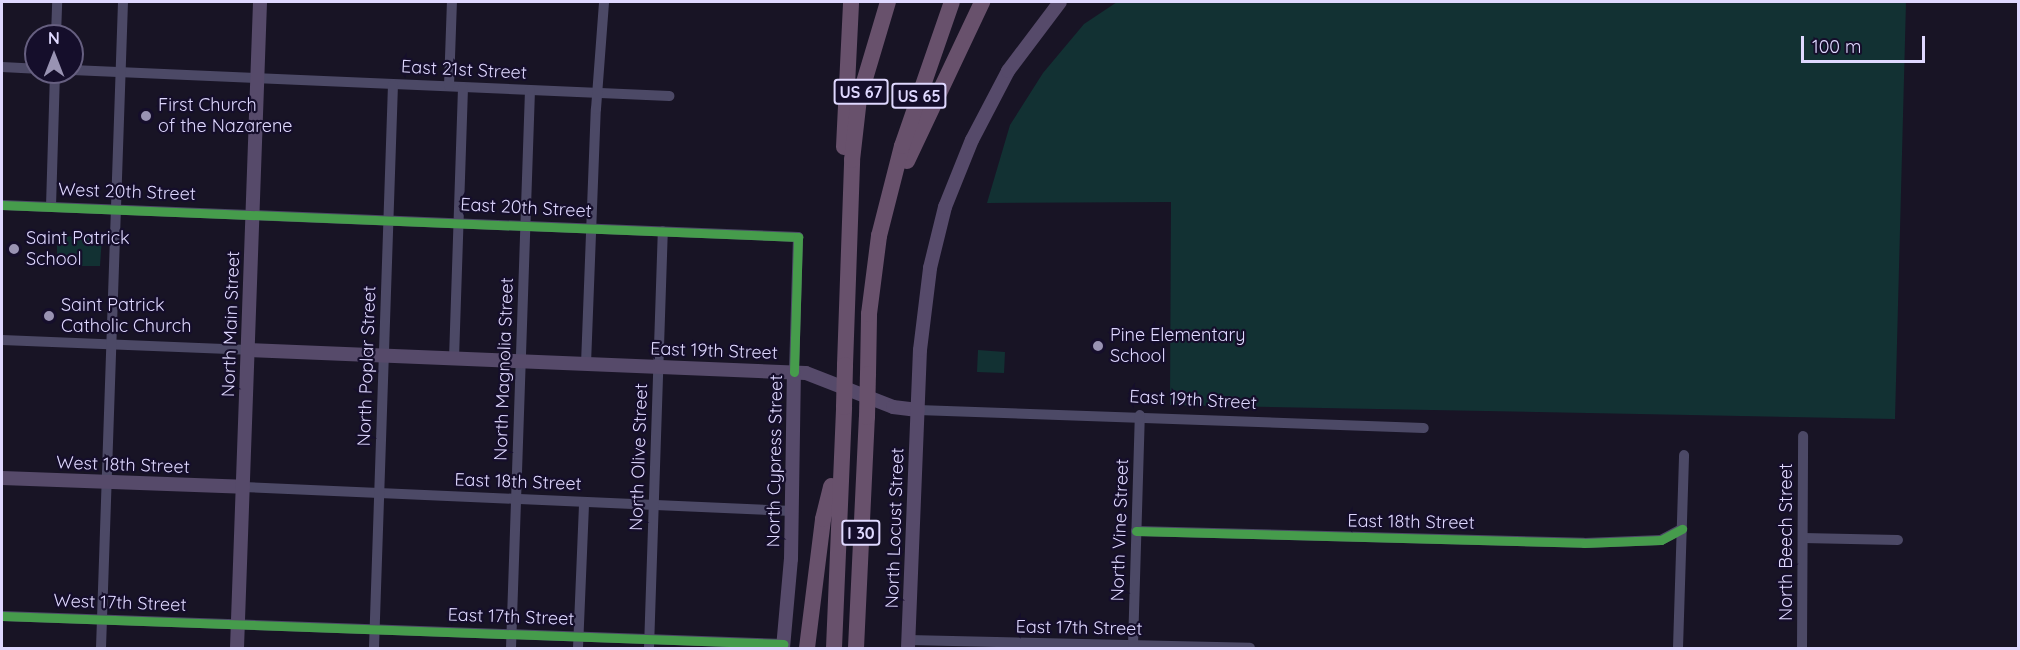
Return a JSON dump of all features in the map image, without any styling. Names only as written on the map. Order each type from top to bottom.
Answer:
[{"type":"highway","points":[[850,186],[844,157],[851,2]]},
{"type":"highway","name":"US 67","points":[[850,186],[860,99],[888,2]]},
{"type":"highway","name":"US 65","points":[[892,191],[902,146],[952,2]]},
{"type":"highway","points":[[892,191],[982,2]]},
{"type":"highway","name":"I 30","points":[[834,648],[850,186]]},
{"type":"highway","name":"I 30","points":[[856,648],[874,267],[892,191]]},
{"type":"highway","points":[[807,648],[823,519],[842,441]]},
{"type":"main road","name":"North Main Street","points":[[237,648],[261,2]]},
{"type":"main road","name":"North Locust Street","points":[[908,644],[918,410],[930,268],[958,170],[1008,71],[1060,2]]},
{"type":"main road","name":"East 19th Street","points":[[248,350],[794,372],[826,378],[893,407],[918,410]]},
{"type":"main road","name":"North Cypress Street","points":[[783,646],[792,510],[794,372]]},
{"type":"main road","name":"West 18th Street","points":[[2,478],[243,487]]},
{"type":"street","points":[[56,24],[57,2]]},
{"type":"street","points":[[101,648],[123,2]]},
{"type":"street","points":[[449,86],[452,2]]},
{"type":"street","points":[[586,364],[604,2]]},
{"type":"street","points":[[2,67],[24,68]]},
{"type":"street","name":"East 21st Street","points":[[84,70],[257,75],[393,84],[669,96]]},
{"type":"street","points":[[51,207],[55,84]]},
{"type":"street","name":"North Poplar Street","points":[[374,648],[393,84]]},
{"type":"street","points":[[454,359],[463,87]]},
{"type":"street","name":"North Magnolia Street","points":[[511,648],[530,90]]},
{"type":"street","name":"West 20th Street","points":[[2,205],[252,213]]},
{"type":"street","name":"East 20th Street","points":[[252,213],[798,237]]},
{"type":"street","name":"North Olive Street","points":[[649,644],[663,231]]},
{"type":"street","name":"North Cypress Street","points":[[794,372],[798,237]]},
{"type":"street","points":[[2,340],[248,350]]},
{"type":"street","name":"East 19th Street","points":[[918,410],[1140,415],[1208,421],[1424,428]]},
{"type":"street","name":"North Vine Street","points":[[1133,646],[1140,415]]},
{"type":"street","name":"North Beech Street","points":[[1802,648],[1803,436]]},
{"type":"street","points":[[1678,648],[1684,455]]},
{"type":"street","name":"East 18th Street","points":[[243,487],[792,510]]},
{"type":"street","points":[[578,648],[584,502]]},
{"type":"street","name":"East 18th Street","points":[[1136,531],[1584,543],[1661,540],[1682,529]]},
{"type":"street","points":[[1803,538],[1898,540]]},
{"type":"street","name":"West 17th Street","points":[[2,616],[238,623]]},
{"type":"street","name":"East 17th Street","points":[[238,623],[578,636],[649,644],[783,646]]},
{"type":"street","name":"East 17th Street","points":[[908,644],[1250,648]]},
{"type":"green space","points":[[1117,2],[1906,2],[1895,419],[1170,405],[1171,202],[987,203],[1010,125],[1043,73],[1084,24]]},
{"type":"green space","points":[[57,236],[102,237],[100,266],[79,266],[77,258],[57,257]]},
{"type":"green space","points":[[978,350],[1005,352],[1004,373],[977,372]]},
{"type":"cycle path","points":[[2,205],[798,237],[794,372]]},
{"type":"cycle path","points":[[1136,531],[1584,543],[1661,540],[1682,529]]},
{"type":"cycle path","points":[[2,616],[783,644]]},
{"type":"place","name":"First Church of the Nazarene","points":[[146,116]]},
{"type":"place","name":"Saint Patrick School","points":[[14,249]]},
{"type":"place","name":"Saint Patrick Catholic Church","points":[[49,316]]},
{"type":"place","name":"Pine Elementary School","points":[[1098,346]]}]
